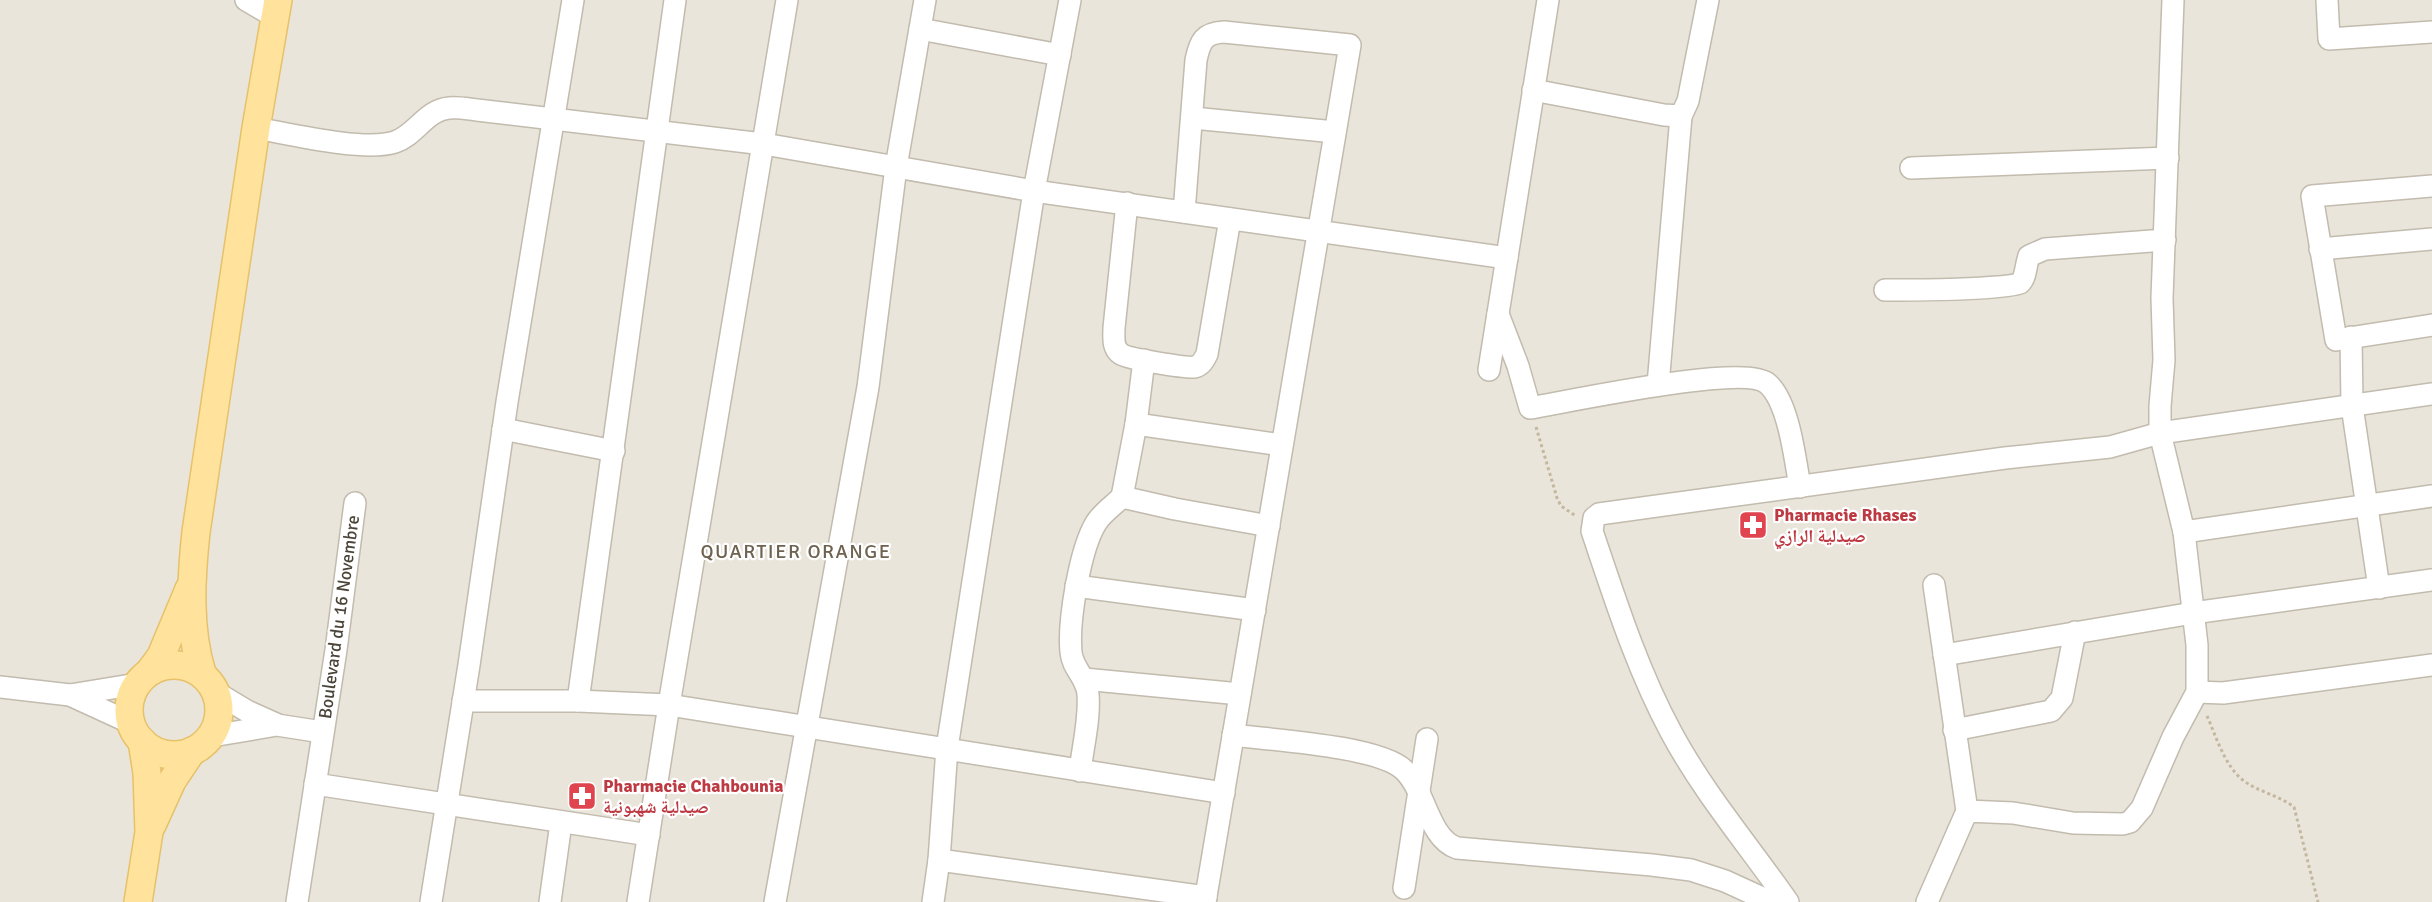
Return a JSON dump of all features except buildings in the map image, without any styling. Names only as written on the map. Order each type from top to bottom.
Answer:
[{"type":"main road","points":[[149,832],[172,782],[202,744],[220,712],[196,655],[191,586],[196,532],[256,128],[277,9]]},
{"type":"main road","points":[[138,902],[149,832],[147,773],[129,702],[161,656],[191,586]]},
{"type":"main road","points":[[144,678],[172,664],[188,666],[209,683]]},
{"type":"main road","points":[[136,732],[156,752],[171,755],[202,744]]},
{"type":"street","points":[[246,0],[277,9]]},
{"type":"street","points":[[431,902],[503,429],[573,0]]},
{"type":"street","points":[[578,700],[675,0]]},
{"type":"street","points":[[639,902],[669,705],[787,0]]},
{"type":"street","points":[[776,902],[868,387],[896,167],[925,0]]},
{"type":"street","points":[[933,902],[939,860],[947,748],[1034,191],[1071,0]]},
{"type":"street","points":[[1489,370],[1548,0]]},
{"type":"street","points":[[1658,386],[1681,116],[1688,101],[1708,0]]},
{"type":"street","points":[[1967,811],[2013,813],[2073,822],[2123,824],[2130,822],[2142,808],[2173,737],[2197,692],[2197,645],[2184,532],[2160,433],[2164,360],[2162,298],[2173,0]]},
{"type":"street","points":[[2327,0],[2329,39],[2432,32]]},
{"type":"street","points":[[920,29],[1060,56]]},
{"type":"street","points":[[939,860],[1206,899],[1350,45],[1224,32],[1205,36],[1199,45],[1196,60],[1184,212]]},
{"type":"street","points":[[1533,90],[1664,115],[1681,116]]},
{"type":"street","points":[[256,128],[364,145],[384,145],[407,136],[429,116],[448,108],[555,118],[764,144],[1034,191],[1507,258]]},
{"type":"street","points":[[1193,118],[1335,132]]},
{"type":"street","points":[[1911,168],[2168,158]]},
{"type":"street","points":[[2432,186],[2312,196],[2336,340],[2432,325]]},
{"type":"street","points":[[1127,203],[1114,328],[1115,348],[1121,354],[1144,360],[1193,367],[1203,361],[1207,354],[1230,219]]},
{"type":"street","points":[[2320,249],[2432,238]]},
{"type":"street","points":[[1885,290],[1994,287],[2019,284],[2029,256],[2046,249],[2165,240]]},
{"type":"street","points":[[1498,314],[1518,366],[1530,408],[1658,386],[1748,377],[1766,381],[1775,392],[1782,407],[1800,487]]},
{"type":"street","points":[[2351,337],[2352,406],[2379,588]]},
{"type":"street","points":[[1080,771],[1088,713],[1087,684],[1077,670],[1071,654],[1076,586],[1096,523],[1122,497],[1136,424],[1144,360]]},
{"type":"street","points":[[1788,902],[1707,789],[1671,734],[1647,684],[1592,531],[1594,518],[1599,514],[2005,458],[2110,447],[2160,433],[2432,394]]},
{"type":"street","points":[[1136,424],[1282,445]]},
{"type":"street","points":[[503,429],[614,451]]},
{"type":"street","points":[[2184,532],[2432,496]]},
{"type":"street","points":[[1122,497],[1269,526]]},
{"type":"street","name":"Boulevard du 16 Novembre","points":[[297,902],[336,650],[355,503]]},
{"type":"street","points":[[1944,655],[2193,613],[2432,580]]},
{"type":"street","points":[[1927,902],[1967,811],[1934,585]]},
{"type":"street","points":[[1076,586],[1255,610]]},
{"type":"street","points":[[1954,730],[2051,711],[2062,698],[2075,632]]},
{"type":"street","points":[[2197,692],[2223,693],[2432,665]]},
{"type":"street","points":[[0,687],[70,695],[144,678]]},
{"type":"street","points":[[1084,679],[1240,694]]},
{"type":"street","name":"Boulevard du 16 Novembre","points":[[209,683],[247,711],[277,724],[322,732]]},
{"type":"street","points":[[70,695],[136,732]]},
{"type":"street","points":[[463,700],[578,700],[669,705],[1224,793]]},
{"type":"street","name":"Boulevard du 16 Novembre","points":[[202,744],[277,724]]},
{"type":"street","points":[[1233,735],[1363,752],[1389,760],[1402,768],[1412,779],[1443,841],[1457,848],[1691,870],[1725,881],[1771,902]]},
{"type":"street","points":[[1404,888],[1427,739]]},
{"type":"street","points":[[315,784],[649,835]]},
{"type":"street","points":[[550,902],[561,822]]},
{"type":"path","points":[[1530,408],[1560,506],[1592,524]]},
{"type":"path","points":[[2197,692],[2227,761],[2243,780],[2283,798],[2294,807],[2318,902]]},
{"type":"shaded area","points":[[0,0],[2432,0],[2432,902],[0,902]]},
{"type":"place","name":"Pharmacie Rhases صيدلية الرازي","points":[[1753,525]]},
{"type":"place","name":"Pharmacie Chahbounia صيدلية شهبونية","points":[[582,796]]},
{"type":"district","name":"QUARTIER ORANGE","points":[[796,551]]}]
